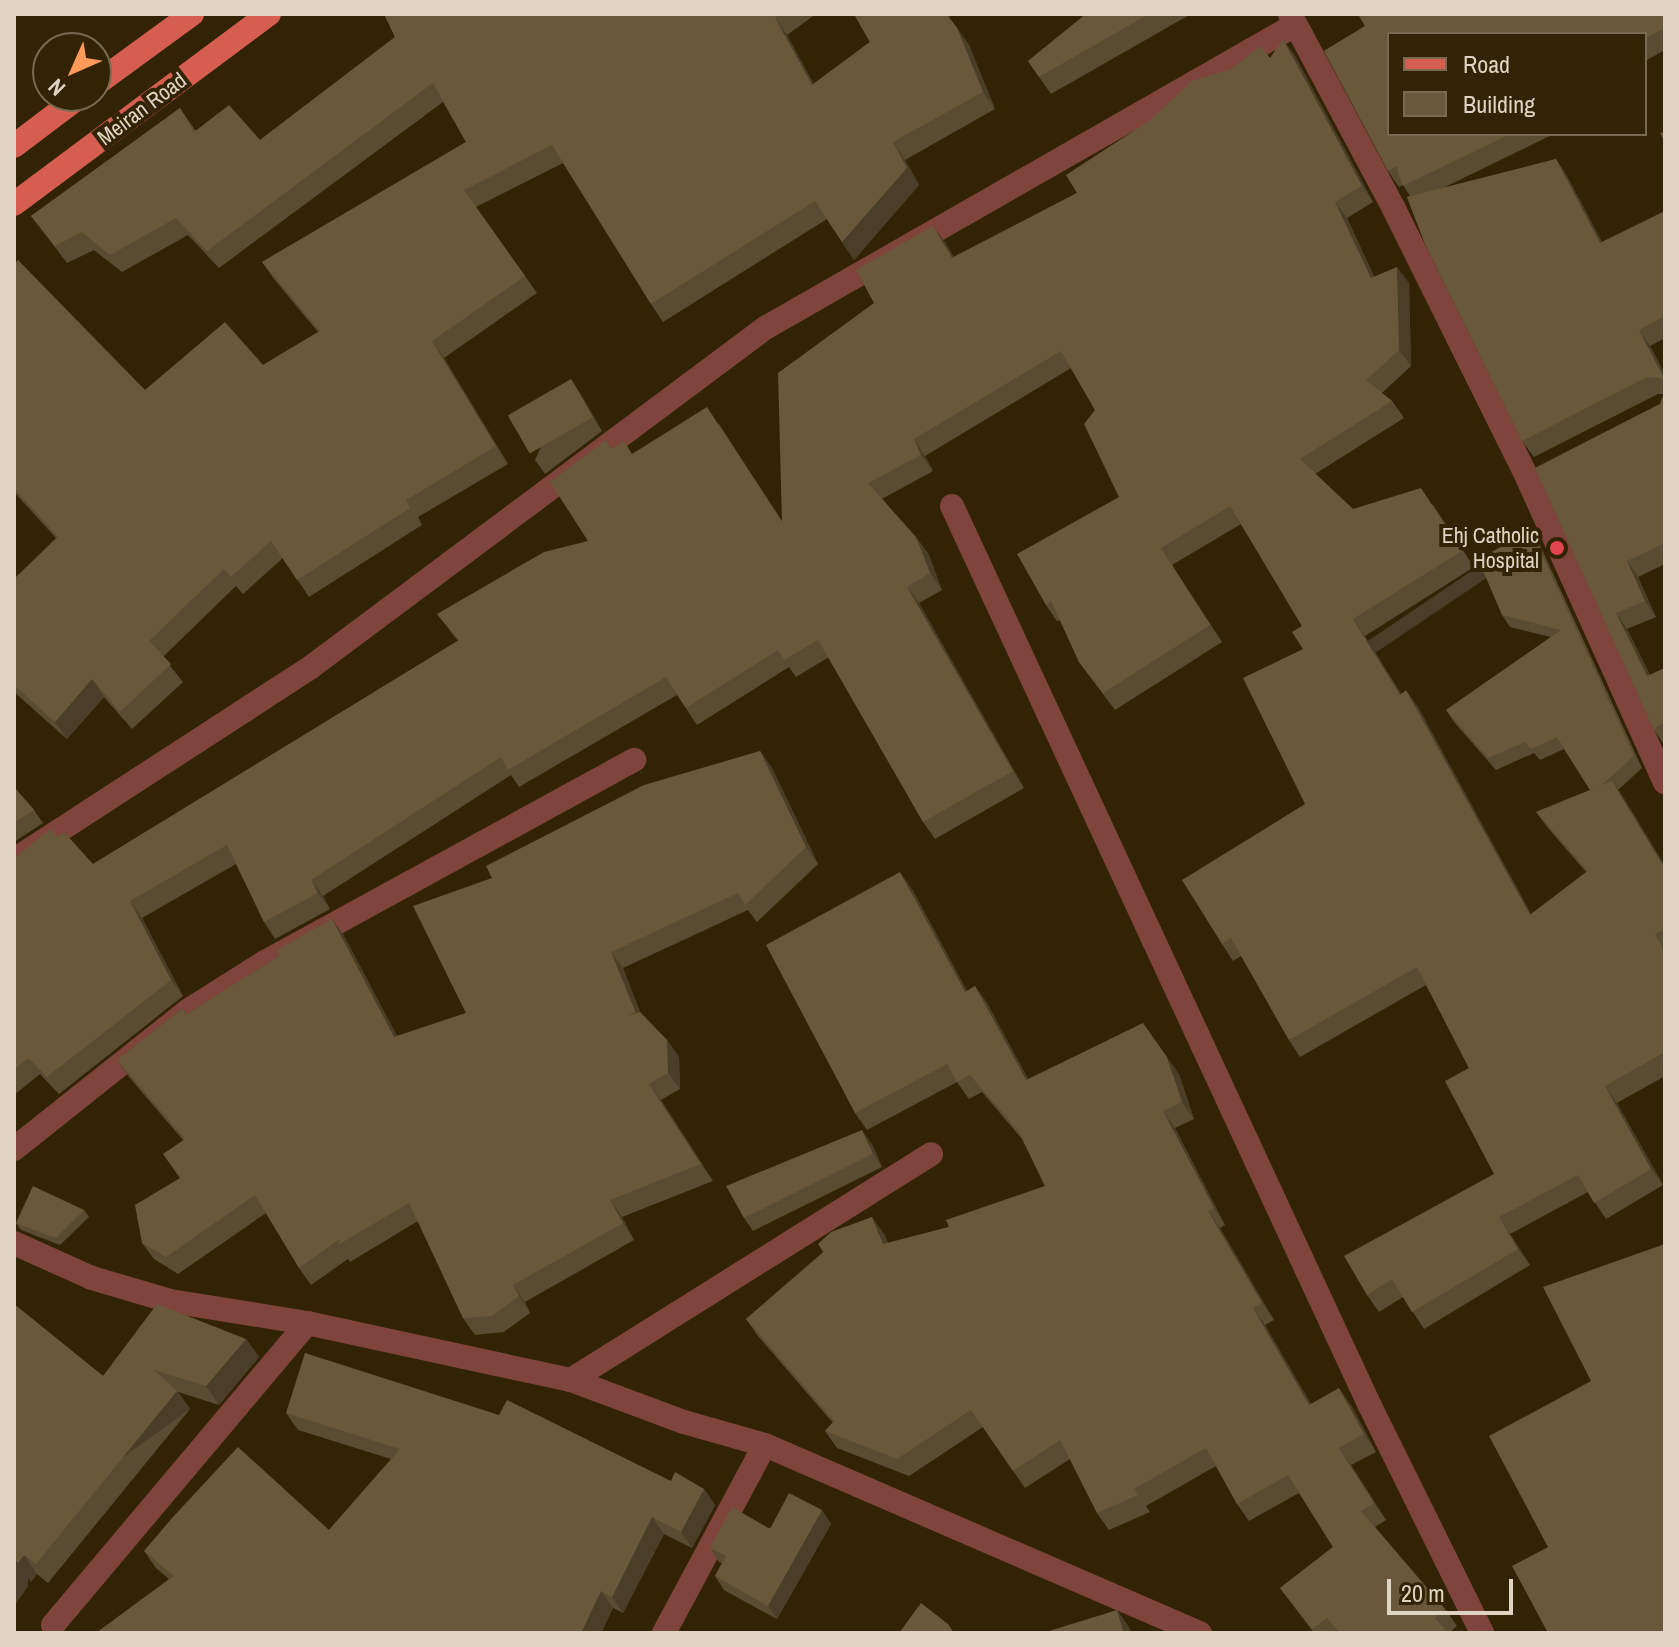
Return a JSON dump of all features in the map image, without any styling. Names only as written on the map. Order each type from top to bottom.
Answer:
[{"type":"main road","points":[[112,72],[192,14]]},
{"type":"main road","name":"Meiran Road","points":[[14,204],[269,14]]},
{"type":"main road","points":[[14,146],[59,112]]},
{"type":"street","points":[[14,860],[311,667],[765,328],[1292,19],[1395,211],[1527,477],[1665,782]]},
{"type":"street","points":[[1527,477],[1555,463]]},
{"type":"street","points":[[952,506],[1370,1406],[1482,1633]]},
{"type":"street","points":[[14,1149],[189,1010],[265,962],[634,760]]},
{"type":"street","points":[[571,1380],[931,1154]]},
{"type":"street","points":[[14,1243],[92,1278],[170,1301],[307,1323],[571,1380],[684,1422],[765,1445],[1200,1633]]},
{"type":"street","points":[[53,1625],[307,1323]]},
{"type":"street","points":[[664,1633],[765,1445]]},
{"type":"building","points":[[384,14],[780,14],[775,18],[812,85],[870,42],[854,14],[946,14],[957,28],[983,92],[893,142],[907,168],[842,242],[815,201],[651,304],[552,145],[464,190],[525,276],[432,341],[496,446],[406,500],[410,508],[297,580],[271,541],[231,577],[224,569],[149,641],[171,664],[120,712],[92,679],[55,722],[14,685],[14,579],[58,537],[14,488],[14,264],[18,260],[145,390],[225,322],[263,365],[320,331],[262,262],[466,142],[433,83],[207,251],[176,218],[110,255],[82,232],[55,246],[31,216],[180,108],[194,132],[229,105],[260,140],[395,37]]},
{"type":"building","points":[[1086,14],[1149,14],[1039,77],[1028,61]]},
{"type":"building","points":[[1358,14],[1665,14],[1665,33],[1662,29],[1647,38],[1647,32],[1387,32],[1387,136],[1506,136],[1403,186],[1396,166],[1388,171],[1324,51],[1365,26]]},
{"type":"building","points":[[1283,39],[1362,186],[1335,202],[1371,278],[1397,267],[1399,350],[1366,380],[1392,401],[1300,459],[1353,509],[1421,488],[1462,551],[1353,619],[1400,695],[1406,690],[1530,915],[1588,871],[1536,812],[1612,781],[1665,869],[1665,929],[1655,934],[1665,953],[1665,1052],[1605,1086],[1651,1169],[1594,1203],[1578,1175],[1499,1217],[1518,1249],[1412,1312],[1392,1279],[1367,1295],[1344,1256],[1494,1174],[1445,1081],[1469,1068],[1417,967],[1289,1040],[1231,938],[1222,944],[1182,880],[1305,804],[1243,678],[1303,649],[1292,632],[1302,626],[1230,506],[1161,548],[1210,625],[1103,693],[1079,662],[1051,601],[1046,605],[1017,554],[1119,497],[1084,424],[1095,410],[1061,351],[914,439],[921,455],[868,483],[916,537],[930,573],[907,587],[1013,771],[923,822],[818,640],[784,660],[778,650],[686,708],[666,677],[508,770],[501,757],[311,880],[318,893],[264,922],[227,845],[130,901],[171,980],[47,1077],[28,1058],[14,1069],[14,858],[51,829],[58,837],[64,832],[93,864],[459,640],[437,614],[544,552],[588,541],[550,482],[606,440],[611,449],[624,441],[632,454],[707,407],[782,522],[778,373],[874,303],[856,270],[933,226],[952,258],[1077,193],[1066,175],[1149,121],[1192,81],[1231,69],[1261,46],[1270,58]]},
{"type":"building","points":[[1556,159],[1600,243],[1665,211],[1665,316],[1639,330],[1665,382],[1661,378],[1647,377],[1522,441],[1425,244],[1407,197]]},
{"type":"building","points":[[571,379],[593,417],[530,454],[508,416]]},
{"type":"building","points":[[1665,391],[1665,543],[1627,561],[1645,601],[1616,613],[1647,676],[1665,668],[1665,729],[1662,723],[1654,730],[1535,468],[1660,404]]},
{"type":"building","points":[[1531,531],[1634,756],[1602,785],[1590,790],[1557,737],[1531,749],[1525,742],[1488,758],[1446,710],[1561,630],[1502,615],[1478,559]]},
{"type":"building","points":[[760,751],[806,847],[745,905],[738,893],[611,952],[635,1011],[629,1016],[640,1012],[667,1040],[668,1073],[649,1084],[701,1164],[610,1200],[623,1223],[513,1285],[519,1296],[492,1316],[463,1318],[409,1203],[338,1245],[340,1239],[299,1268],[255,1195],[166,1257],[142,1243],[135,1205],[180,1178],[163,1154],[185,1139],[117,1060],[183,1008],[186,1015],[279,956],[277,950],[332,919],[394,1037],[466,1013],[413,906],[492,878],[486,866],[644,785]]},
{"type":"building","points":[[14,787],[34,810],[14,823]]},
{"type":"building","points":[[900,872],[965,992],[975,986],[1026,1080],[1143,1023],[1167,1057],[1182,1102],[1163,1111],[1214,1208],[1208,1211],[1262,1303],[1253,1308],[1309,1405],[1339,1388],[1364,1434],[1339,1448],[1374,1503],[1361,1511],[1445,1609],[1435,1618],[1448,1633],[1340,1633],[1327,1618],[1312,1629],[1280,1588],[1333,1547],[1288,1475],[1237,1504],[1206,1448],[1134,1489],[1138,1495],[1097,1513],[1060,1440],[1013,1471],[971,1410],[897,1459],[825,1431],[834,1421],[746,1319],[824,1252],[818,1244],[831,1232],[872,1217],[883,1244],[949,1227],[946,1220],[1045,1186],[1019,1132],[970,1075],[957,1082],[947,1064],[855,1113],[766,945]]},
{"type":"building","points":[[862,1130],[873,1154],[744,1218],[726,1186]]},
{"type":"building","points":[[33,1186],[84,1210],[56,1238],[16,1223]]},
{"type":"building","points":[[1665,1244],[1665,1633],[1548,1633],[1512,1566],[1548,1547],[1489,1436],[1591,1381],[1543,1287]]},
{"type":"building","points":[[14,1304],[103,1376],[157,1304],[246,1339],[206,1386],[154,1370],[177,1391],[36,1564],[24,1555],[18,1563],[15,1559],[14,1569]]},
{"type":"building","points":[[305,1353],[499,1415],[507,1400],[671,1481],[675,1472],[704,1489],[681,1532],[652,1517],[612,1597],[601,1591],[581,1633],[96,1633],[174,1576],[144,1551],[238,1447],[329,1530],[400,1449],[286,1413]]},
{"type":"building","points":[[789,1493],[822,1510],[768,1606],[715,1576],[726,1556],[710,1548],[732,1507],[770,1529]]},
{"type":"building","points":[[921,1603],[948,1624],[954,1633],[899,1633]]},
{"type":"building","points":[[1117,1610],[1124,1633],[1046,1632]]},
{"type":"place","name":"Ehj Catholic Hospital","points":[[1557,548]]}]
